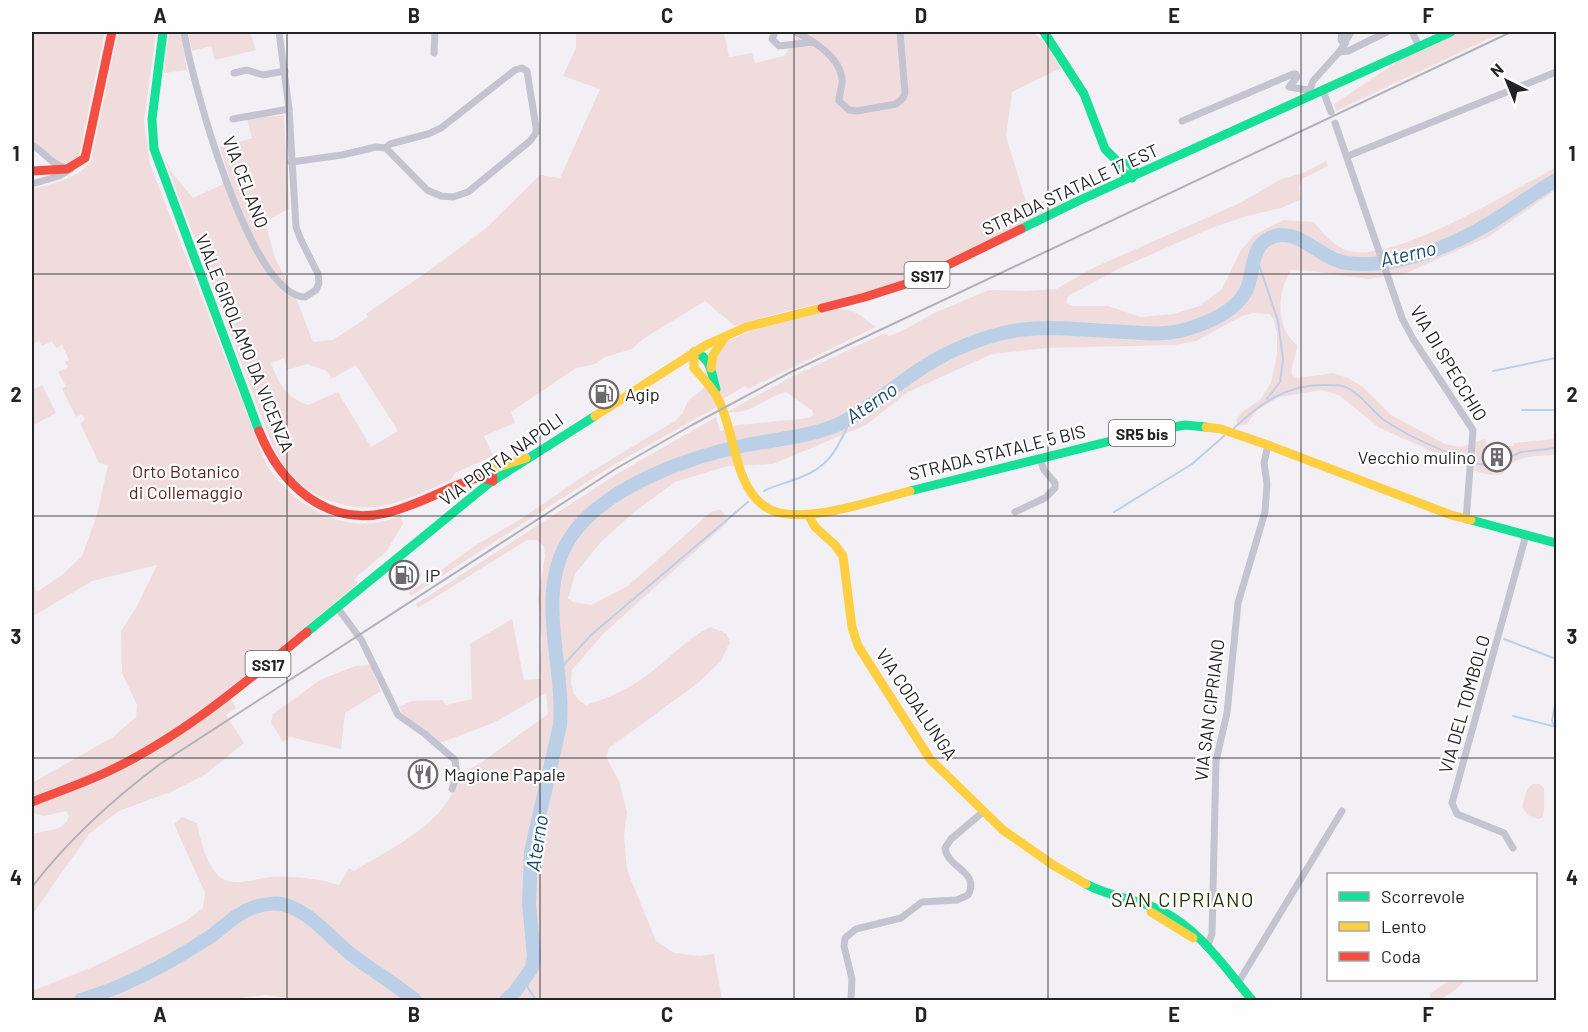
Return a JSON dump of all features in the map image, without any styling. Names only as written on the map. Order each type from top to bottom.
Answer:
[{"type":"main road","points":[[32,171],[72,168],[83,162],[87,155],[112,32]]},
{"type":"main road","name":"VIALE GIROLAMO DA VICENZA","points":[[163,32],[152,111],[151,136],[154,149],[219,326],[273,461],[288,482],[307,497],[334,510],[362,515],[378,514],[394,510],[509,462],[526,458]]},
{"type":"main road","points":[[1044,32],[1084,94],[1104,149],[1125,174],[1132,178],[1134,170],[1129,162]]},
{"type":"main road","name":"STRADA STATALE 17 EST","points":[[694,352],[727,334],[769,320],[865,297],[915,281],[1308,94],[1323,91],[1451,32]]},
{"type":"main road","points":[[1111,155],[1153,168]]},
{"type":"main road","points":[[1114,185],[1120,176],[1119,166]]},
{"type":"main road","points":[[711,368],[713,355],[727,334]]},
{"type":"main road","points":[[694,352],[707,358],[711,368]]},
{"type":"main road","name":"STRADA STATALE 5 BIS","points":[[694,352],[693,365],[717,396],[730,432]]},
{"type":"main road","name":"VIA PORTA NAPOLI","points":[[32,802],[110,771],[163,741],[231,694],[493,480],[694,352]]},
{"type":"main road","name":"STRADA STATALE 5 BIS","points":[[711,368],[740,471],[752,495],[764,506],[789,516],[809,516],[1151,431],[1198,425],[1221,429],[1268,445],[1466,520],[1557,543]]},
{"type":"main road","points":[[665,371],[684,369],[699,374]]},
{"type":"main road","points":[[481,489],[482,475],[491,472],[493,480]]},
{"type":"main road","name":"VIA CODALUNGA","points":[[809,516],[813,524],[838,547],[843,556],[852,627],[862,654],[930,759],[983,812],[1014,839],[1067,873],[1094,888],[1146,909],[1207,947],[1252,1000]]},
{"type":"street","name":"VIA CELANO","points":[[184,32],[192,73],[234,204],[253,241],[274,274],[291,292],[299,297],[305,297],[316,290],[319,280],[296,227],[289,109],[279,32]]},
{"type":"street","points":[[434,53],[435,32]]},
{"type":"street","points":[[776,32],[772,39],[779,46],[815,42]]},
{"type":"street","points":[[796,32],[815,42],[834,62],[842,81],[839,101],[849,110],[857,111],[896,104],[903,98],[905,93],[900,32]]},
{"type":"street","points":[[1342,32],[1341,40],[1345,44]]},
{"type":"street","points":[[1182,121],[1294,74],[1297,78],[1289,84],[1289,87],[1308,94],[1320,71],[1339,52],[1351,32]]},
{"type":"street","points":[[1339,52],[1348,51],[1388,32]]},
{"type":"street","points":[[1412,32],[1419,46]]},
{"type":"street","points":[[291,162],[342,155],[376,147],[386,148],[431,192],[448,197],[468,192],[530,141],[534,135],[536,127],[528,73],[524,68],[517,68],[441,128],[428,134],[392,143],[386,148]]},
{"type":"street","points":[[234,73],[247,70],[263,75],[285,71]]},
{"type":"street","points":[[1348,156],[1557,72]]},
{"type":"street","points":[[1323,91],[1331,111]]},
{"type":"street","points":[[233,119],[289,109]]},
{"type":"street","name":"VIA DI SPECCHIO","points":[[1335,123],[1348,156],[1385,273],[1410,335],[1473,430],[1466,520]]},
{"type":"street","points":[[32,145],[41,150],[56,165],[72,168]]},
{"type":"street","points":[[32,184],[59,176],[72,168]]},
{"type":"street","name":"VIA SAN CIPRIANO","points":[[1207,947],[1212,934],[1216,761],[1228,707],[1238,603],[1265,512],[1267,484],[1264,463],[1268,445]]},
{"type":"street","points":[[1015,512],[1045,498],[1055,488],[1055,483],[1044,470],[1040,459]]},
{"type":"street","name":"VIA DEL TOMBOLO","points":[[1512,848],[1504,833],[1457,814],[1452,803],[1526,535]]},
{"type":"street","points":[[337,607],[362,641],[398,715],[425,734],[455,760],[457,774],[452,789]]},
{"type":"street","points":[[1238,983],[1342,811]]},
{"type":"street","points":[[851,1000],[852,979],[844,946],[845,938],[856,929],[902,918],[922,902],[957,900],[968,895],[971,886],[969,877],[948,858],[945,848],[949,841],[983,812]]},
{"type":"green space","points":[[32,32],[105,32],[80,151],[78,157],[68,163],[58,161],[32,142]]},
{"type":"green space","name":"Orto Botanico di Collemaggio","points":[[118,32],[156,32],[144,121],[150,164],[267,466],[277,479],[301,501],[330,517],[362,524],[382,522],[401,515],[403,524],[386,552],[354,579],[358,583],[265,661],[256,653],[245,662],[252,671],[231,699],[236,708],[226,715],[244,743],[206,774],[173,791],[119,811],[89,834],[32,915],[32,835],[63,826],[69,816],[66,811],[44,816],[32,813],[32,783],[113,737],[136,717],[137,705],[122,673],[121,631],[136,608],[157,565],[92,581],[32,617],[32,583],[37,592],[62,575],[82,556],[97,515],[108,465],[99,463],[80,423],[85,420],[82,414],[76,417],[62,389],[66,386],[58,372],[68,367],[65,362],[69,360],[62,345],[56,348],[52,341],[42,346],[39,341],[32,345],[32,189],[72,176],[91,161]]},
{"type":"green space","points":[[169,32],[181,32],[187,70],[164,73]]},
{"type":"green space","points":[[188,32],[250,32],[256,50],[215,60],[211,46],[192,51]]},
{"type":"green space","points":[[576,32],[724,32],[729,57],[752,53],[755,63],[784,56],[794,40],[793,32],[1033,32],[1043,41],[1061,68],[1012,92],[1006,136],[1027,205],[1060,197],[1064,204],[913,277],[872,291],[735,326],[705,301],[643,339],[632,349],[605,357],[595,364],[576,368],[511,412],[515,423],[484,436],[493,456],[455,473],[451,480],[411,497],[387,505],[361,507],[334,502],[310,491],[290,474],[271,442],[164,157],[173,174],[193,198],[230,181],[220,147],[252,138],[247,119],[284,115],[289,209],[265,221],[275,258],[298,303],[313,342],[333,340],[368,317],[366,314],[485,229],[540,175],[560,178],[600,89],[563,76],[576,48]],"holes":[[[284,358],[287,370],[307,364],[327,371],[331,379],[356,365],[398,431],[371,447],[338,392],[308,405],[300,402],[284,389],[271,363]]]},
{"type":"green space","points":[[1461,32],[1503,32],[1336,111],[1334,104],[1403,58]]},
{"type":"green space","points":[[1326,161],[1328,166],[1302,179],[1299,186],[1300,200],[1281,208],[1247,216],[1209,229],[1118,269],[1068,296],[1066,303],[1073,306],[1108,306],[1141,317],[1173,314],[1199,306],[1222,289],[1241,250],[1254,235],[1283,220],[1314,222],[1338,246],[1349,251],[1369,252],[1395,246],[1454,222],[1556,167],[1556,190],[1488,237],[1406,273],[1369,279],[1291,270],[1283,288],[1280,309],[1285,329],[1297,345],[1292,375],[1298,378],[1333,373],[1348,378],[1363,387],[1391,415],[1445,444],[1461,447],[1485,439],[1496,471],[1506,467],[1499,446],[1556,439],[1556,455],[1522,458],[1508,467],[1504,473],[1497,475],[1480,473],[1378,427],[1339,395],[1321,390],[1279,397],[1257,410],[1247,424],[1238,426],[1236,420],[1242,412],[1260,400],[1271,383],[1277,355],[1277,332],[1273,318],[1269,314],[1253,313],[1242,316],[1196,341],[1174,345],[1047,348],[992,354],[908,392],[866,425],[773,464],[728,466],[675,482],[633,513],[601,542],[575,574],[568,598],[573,602],[591,605],[628,586],[712,511],[721,510],[726,516],[728,522],[603,634],[572,670],[571,683],[574,694],[586,705],[617,693],[639,681],[693,637],[710,627],[726,633],[730,642],[721,661],[698,683],[609,748],[606,757],[619,781],[627,812],[624,835],[627,870],[656,941],[674,953],[700,956],[714,954],[722,1000],[304,1000],[265,995],[226,1000],[32,1000],[32,991],[93,967],[186,921],[203,908],[205,893],[174,824],[182,817],[197,823],[208,860],[212,868],[225,880],[239,882],[288,877],[314,879],[339,885],[349,868],[354,871],[402,843],[431,820],[454,791],[460,774],[482,762],[548,714],[546,693],[493,723],[440,743],[404,717],[399,707],[412,701],[442,700],[446,705],[472,699],[470,644],[512,619],[524,680],[542,679],[540,669],[542,642],[538,597],[545,557],[544,546],[537,540],[527,540],[418,608],[416,604],[620,472],[716,417],[720,431],[738,425],[809,418],[814,415],[812,410],[786,392],[750,409],[727,412],[791,377],[885,333],[889,336],[902,331],[934,313],[989,290],[1056,289],[1093,268],[1240,203],[1281,179],[1303,173]]},
{"type":"green space","points":[[834,309],[853,312],[876,327],[748,389],[745,386],[723,399],[724,403],[615,464],[411,596],[409,593],[476,545],[675,421],[682,414],[688,401],[706,386],[715,358],[728,341],[750,331]]},
{"type":"green space","points":[[42,385],[56,413],[32,426],[32,390]]},
{"type":"green space","points":[[370,665],[381,691],[345,713],[341,749],[290,737],[283,742],[271,722],[273,714],[320,680],[355,666]]},
{"type":"green space","points":[[1532,784],[1540,784],[1544,788],[1544,814],[1539,819],[1529,816],[1522,807],[1527,790]]},
{"type":"green space","points":[[1449,981],[1465,981],[1440,999],[1430,999],[1430,994]]},
{"type":"waterway","name":"Aterno","points":[[506,1000],[532,968],[534,956],[529,904],[531,852],[560,725],[559,678],[553,630],[554,582],[559,560],[570,538],[585,520],[604,504],[625,489],[650,476],[700,457],[747,445],[804,435],[837,425],[867,408],[934,361],[956,349],[991,336],[1034,328],[1160,333],[1180,331],[1198,325],[1226,312],[1241,299],[1249,283],[1254,259],[1260,245],[1275,236],[1294,237],[1328,257],[1347,263],[1382,263],[1400,260],[1436,249],[1469,234],[1494,221],[1556,180]]},
{"type":"waterway","points":[[1259,247],[1258,262],[1278,321],[1283,359],[1280,382],[1267,399]]},
{"type":"waterway","points":[[1493,371],[1556,358]]},
{"type":"waterway","points":[[1234,428],[1254,411],[1285,392],[1309,386],[1340,386],[1355,392],[1380,416],[1404,432],[1468,460]]},
{"type":"waterway","points":[[1522,410],[1556,410]]},
{"type":"waterway","points":[[764,491],[810,473],[827,461],[852,417]]},
{"type":"waterway","points":[[1114,512],[1192,464],[1224,436]]},
{"type":"waterway","points":[[1510,457],[1521,452],[1556,448]]},
{"type":"waterway","points":[[1475,463],[1489,466]]},
{"type":"waterway","points":[[558,671],[591,635],[748,502]]},
{"type":"waterway","points":[[1504,639],[1556,659]]},
{"type":"waterway","points":[[1554,726],[1552,721],[1556,698]]},
{"type":"waterway","points":[[1513,716],[1556,727]]},
{"type":"waterway","name":"Aterno","points":[[81,1000],[129,982],[176,958],[248,910],[273,904],[287,905],[307,916],[352,955],[415,1000]]},
{"type":"waterway","points":[[525,979],[536,1000]]},
{"type":"railway","points":[[32,887],[60,853],[92,821],[160,764],[617,468],[789,373],[1511,32]]},
{"type":"traffic: fast","points":[[163,32],[152,119],[154,149],[259,431]]},
{"type":"traffic: fast","points":[[1044,32],[1084,94],[1105,149],[1124,173],[1132,178],[1134,168],[1129,162]]},
{"type":"traffic: fast","points":[[1021,229],[1451,32]]},
{"type":"traffic: fast","points":[[694,352],[708,362],[716,389]]},
{"type":"traffic: fast","points":[[307,632],[488,484],[595,416]]},
{"type":"traffic: fast","points":[[910,491],[1151,431],[1185,425],[1206,427]]},
{"type":"traffic: fast","points":[[1471,520],[1556,543]]},
{"type":"traffic: fast","points":[[1086,884],[1104,892],[1151,906],[1174,918],[1200,938],[1252,1000]]},
{"type":"traffic: slow","points":[[595,416],[706,345],[746,327],[822,308]]},
{"type":"traffic: slow","points":[[711,368],[713,355],[725,337]]},
{"type":"traffic: slow","points":[[694,352],[694,368],[712,389],[721,405],[743,476],[754,496],[771,510],[785,514],[820,513],[910,491]]},
{"type":"traffic: slow","points":[[1206,427],[1221,429],[1268,445],[1451,515],[1471,520]]},
{"type":"traffic: slow","points":[[486,471],[526,458]]},
{"type":"traffic: slow","points":[[809,516],[815,527],[835,545],[843,556],[852,627],[858,646],[930,759],[1003,830],[1053,865],[1086,884]]},
{"type":"traffic: slow","points":[[1151,912],[1193,938]]},
{"type":"traffic: jam","points":[[32,171],[67,169],[85,158],[112,32]]},
{"type":"traffic: jam","points":[[822,308],[915,281],[1021,229]]},
{"type":"traffic: jam","points":[[259,431],[279,468],[292,483],[307,497],[325,507],[343,513],[364,516],[386,513],[419,502],[472,479],[482,478],[493,481],[492,473],[485,471]]},
{"type":"traffic: jam","points":[[32,802],[109,771],[162,742],[212,708],[307,632]]},
{"type":"place","name":"Agip","points":[[604,394]]},
{"type":"place","name":"Vecchio mulino","points":[[1497,457]]},
{"type":"place","name":"IP","points":[[404,575]]},
{"type":"place","name":"Magione Papale","points":[[423,774]]},
{"type":"district","name":"SAN CIPRIANO","points":[[1183,899]]}]
